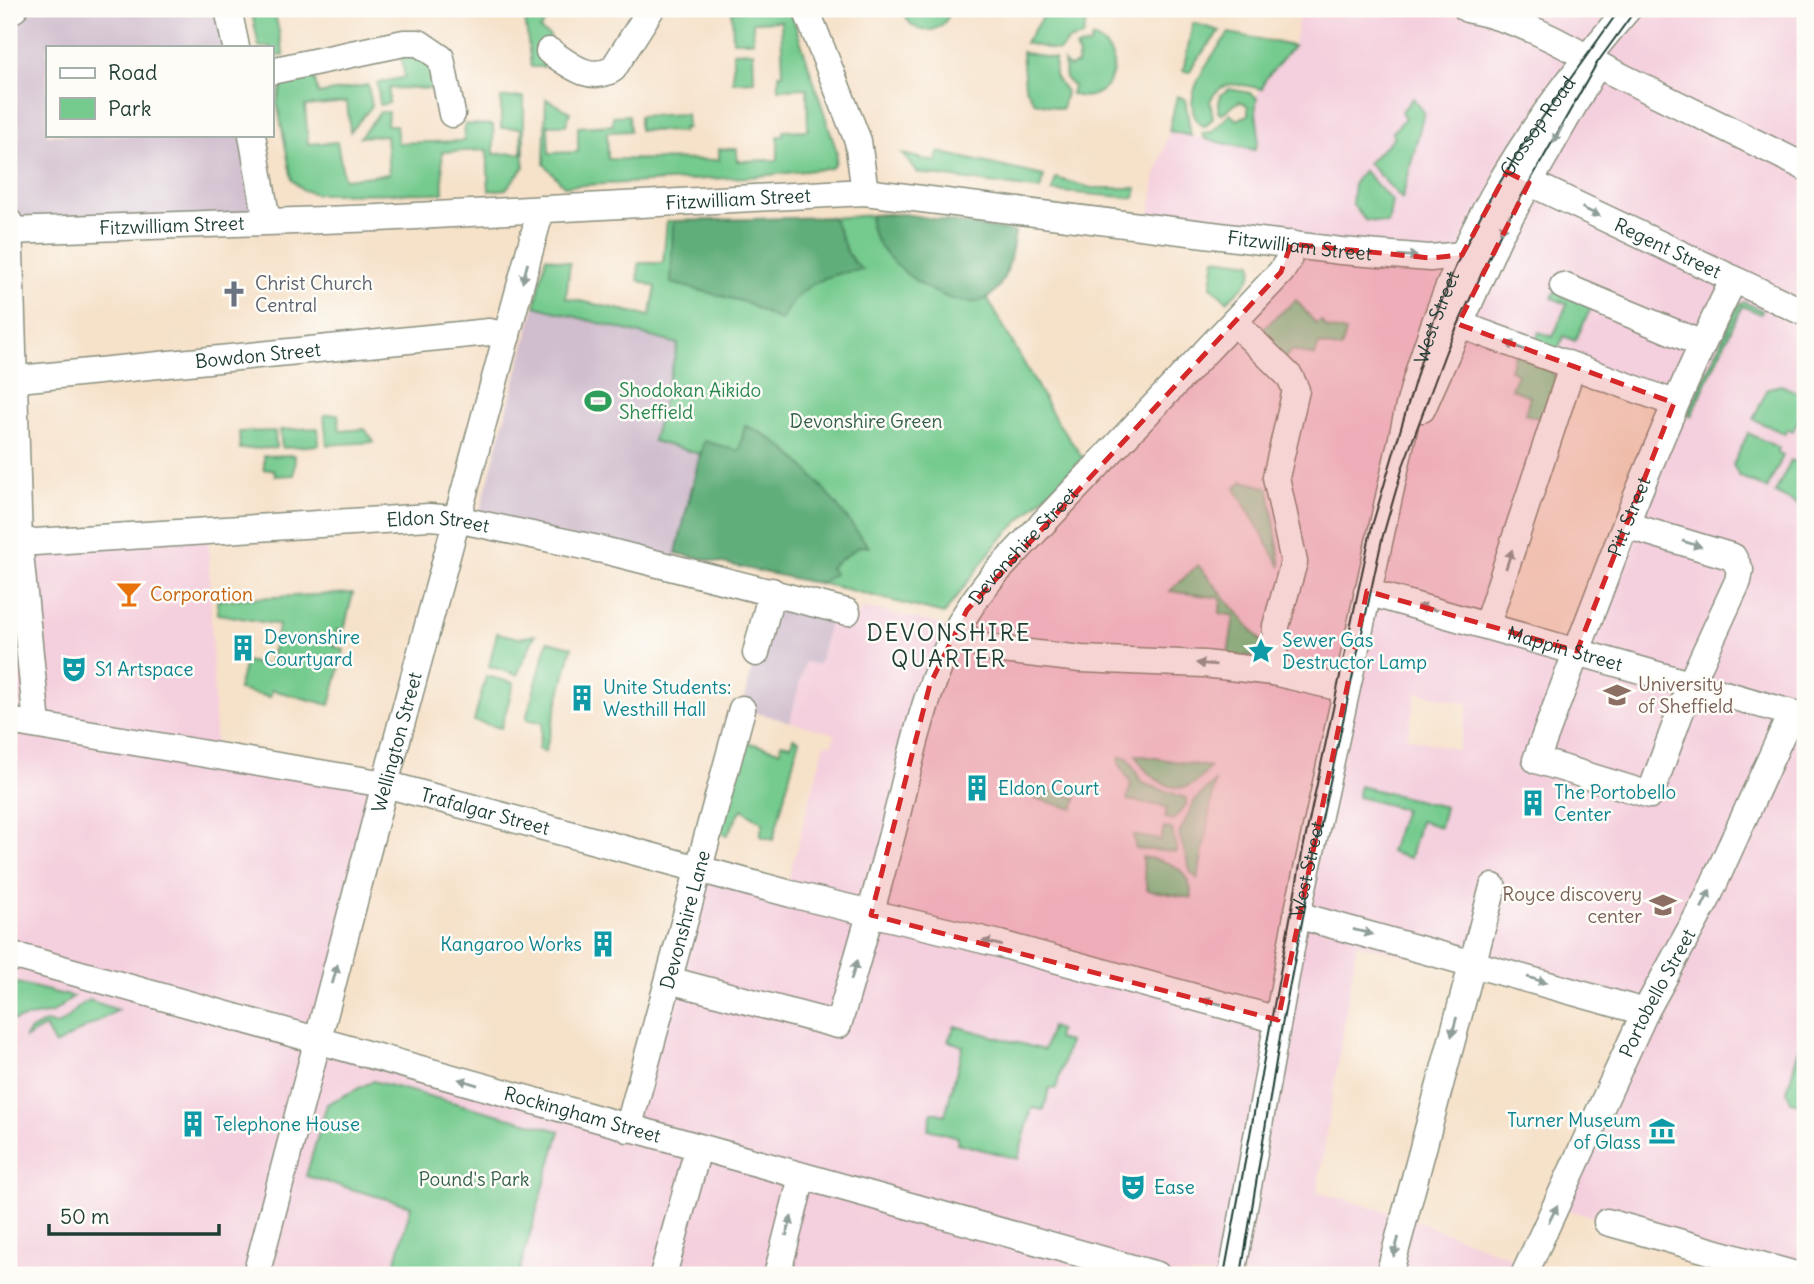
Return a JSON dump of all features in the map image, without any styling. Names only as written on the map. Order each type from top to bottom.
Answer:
[{"type":"street","points":[[9,10],[14,9]]},
{"type":"street","points":[[228,9],[236,46]]},
{"type":"street","points":[[549,51],[582,72],[603,75],[612,69],[651,9]]},
{"type":"street","points":[[806,9],[858,141],[865,192]]},
{"type":"street","points":[[1467,9],[1504,13],[1805,167]]},
{"type":"street","name":"Glossop Road","points":[[1473,261],[1486,205],[1518,177],[1592,59],[1628,9]]},
{"type":"street","points":[[273,71],[381,47],[419,43],[432,49],[441,58],[452,114]]},
{"type":"street","points":[[252,136],[267,221]]},
{"type":"street","name":"Regent Street","points":[[1518,177],[1805,313]]},
{"type":"street","name":"Fitzwilliam Street","points":[[9,228],[267,221],[865,192],[1291,244],[1473,261]]},
{"type":"street","name":"Wellington Street","points":[[256,1275],[385,784],[541,209]]},
{"type":"street","points":[[9,228],[10,380],[19,543],[37,725]]},
{"type":"street","name":"Devonshire Street","points":[[669,980],[838,1025],[871,915],[930,684],[967,610],[992,577],[1281,272],[1288,261],[1291,244]]},
{"type":"street","name":"West Street","points":[[1397,466],[1458,324],[1473,261]]},
{"type":"street","name":"West Street","points":[[1232,1275],[1297,915],[1409,405],[1427,340],[1473,261]]},
{"type":"street","name":"Pitt Street","points":[[1691,683],[1650,794],[1536,760],[1674,403],[1734,279]]},
{"type":"street","points":[[1563,286],[1702,344]]},
{"type":"street","points":[[1234,322],[1290,377],[1296,390],[1276,477],[1294,562],[1276,626],[1273,672]]},
{"type":"street","points":[[1458,324],[1674,403]]},
{"type":"street","name":"Bowdon Street","points":[[10,380],[489,332],[508,336]]},
{"type":"street","points":[[1487,624],[1572,367]]},
{"type":"street","name":"Eldon Street","points":[[19,543],[429,517],[456,519],[603,550],[847,612]]},
{"type":"street","points":[[1626,525],[1733,557],[1740,570],[1738,581],[1691,683]]},
{"type":"street","points":[[756,653],[772,591]]},
{"type":"street","name":"Mappin Street","points":[[1367,592],[1487,624],[1798,716]]},
{"type":"street","points":[[956,632],[986,648],[1081,659],[1204,664],[1273,672],[1346,689]]},
{"type":"street","name":"Devonshire Lane","points":[[628,1129],[742,709]]},
{"type":"street","name":"Portobello Street","points":[[1524,1275],[1645,1012],[1706,901],[1798,716]]},
{"type":"street","name":"Trafalgar Street","points":[[9,721],[385,784],[871,915],[1000,944],[1278,1020]]},
{"type":"street","points":[[1389,1275],[1493,887]]},
{"type":"street","points":[[1297,915],[1471,961],[1645,1012]]},
{"type":"street","name":"Rockingham Street","points":[[9,957],[23,958],[698,1149],[1157,1275]]},
{"type":"street","points":[[663,1275],[698,1149]]},
{"type":"street","points":[[777,1275],[802,1177]]},
{"type":"street","points":[[1607,1222],[1796,1275]]},
{"type":"highlighted area","points":[[1507,172],[1529,183],[1458,324],[1674,403],[1577,651],[1367,591],[1278,1020],[871,915],[930,684],[967,610],[1281,272],[1291,244],[1430,258],[1462,255]]},
{"type":"shaded area","points":[[9,9],[228,9],[236,46],[46,46],[46,136],[252,136],[267,221],[9,222]]},
{"type":"shaded area","points":[[1301,9],[1805,9],[1805,1275],[1557,1207],[1645,1012],[1357,944],[1317,1192],[1404,1216],[1528,1264],[1524,1275],[9,1275],[9,241],[19,543],[208,533],[216,755],[385,784],[318,1040],[627,1129],[700,868],[785,892],[825,743],[832,745],[835,734],[790,722],[805,662],[819,665],[832,608],[859,615],[863,607],[936,623],[956,632],[1291,245],[1148,228],[1155,180],[1169,131],[1258,150],[1256,104],[1260,85],[1293,46]],"holes":[[[1572,367],[1674,403],[1577,651],[1487,624]],[[1417,692],[1469,704],[1458,750],[1407,737]]]},
{"type":"shaded area","points":[[535,306],[678,344],[654,441],[700,454],[674,562],[479,515]]},
{"type":"shaded area","points":[[772,591],[832,608],[819,665],[805,662],[790,722],[742,709]]},
{"type":"green space","points":[[251,9],[274,9],[284,56],[273,55],[273,46],[259,46]]},
{"type":"green space","points":[[524,9],[553,9],[540,30],[550,36],[544,67],[531,67]]},
{"type":"green space","points":[[790,9],[837,152],[835,164],[831,168],[750,177],[564,186],[544,164],[546,99],[570,112],[566,125],[548,125],[549,153],[578,152],[578,127],[613,125],[613,116],[629,115],[630,131],[607,132],[608,159],[719,160],[719,149],[737,149],[737,161],[778,160],[778,136],[783,136],[783,131],[808,130],[807,88],[779,89],[779,74],[783,74],[781,21],[753,22],[753,41],[733,41],[732,11]]},
{"type":"green space","points":[[904,9],[950,9],[942,25],[927,30],[912,25]]},
{"type":"green space","points":[[1056,9],[1088,13],[1083,37],[1068,41],[1059,51],[1025,43],[1043,16]]},
{"type":"green space","points":[[1193,23],[1220,31],[1190,72],[1183,71]]},
{"type":"green space","points":[[1229,33],[1293,46],[1265,80],[1262,89],[1232,84],[1220,89],[1210,101],[1213,118],[1206,126],[1201,125],[1194,115],[1194,90],[1207,64]]},
{"type":"green space","points":[[1092,38],[1104,45],[1111,55],[1111,77],[1105,87],[1096,94],[1085,97],[1071,94],[1073,86],[1066,79],[1064,62],[1069,67],[1077,64],[1079,55],[1075,48],[1090,45]]},
{"type":"green space","points":[[753,51],[754,81],[733,82],[733,52]]},
{"type":"green space","points":[[1022,52],[1055,59],[1055,76],[1066,92],[1062,109],[1034,102],[1025,86]]},
{"type":"green space","points":[[409,53],[430,60],[439,89],[389,88],[389,103],[380,105],[377,83],[405,77],[401,56]]},
{"type":"green space","points":[[314,76],[318,94],[368,85],[372,106],[350,132],[347,102],[305,106],[308,144],[337,142],[344,179],[389,174],[386,135],[360,137],[380,112],[388,112],[387,125],[396,125],[398,143],[464,141],[465,124],[493,125],[494,154],[522,153],[521,128],[501,128],[501,98],[524,97],[524,167],[506,189],[489,191],[487,150],[442,152],[443,193],[316,194],[303,190],[292,180],[277,102],[282,85]]},
{"type":"green space","points":[[1229,89],[1250,93],[1257,98],[1258,136],[1255,150],[1205,139],[1202,133],[1212,132],[1230,114],[1237,120],[1248,115],[1248,106],[1240,101],[1221,114],[1218,112],[1220,95]]},
{"type":"green space","points":[[1177,96],[1185,99],[1191,136],[1169,131]]},
{"type":"green space","points":[[1413,98],[1424,112],[1402,199],[1368,163],[1394,137],[1392,133],[1405,118],[1401,112]]},
{"type":"green space","points":[[686,114],[687,128],[683,128],[683,132],[639,130],[639,116]]},
{"type":"green space","points":[[938,152],[1044,176],[1040,190],[918,173],[902,154],[936,162]]},
{"type":"green space","points":[[1363,170],[1392,201],[1388,224],[1365,220],[1352,204],[1354,183]]},
{"type":"green space","points":[[1056,178],[1091,188],[1137,188],[1135,198],[1052,191]]},
{"type":"green space","name":"Devonshire Green","points":[[890,214],[1015,232],[1007,271],[988,299],[1056,420],[1083,458],[996,544],[944,614],[846,589],[676,553],[700,454],[653,441],[678,344],[535,306],[546,257],[570,263],[566,298],[650,316],[656,287],[638,280],[639,263],[663,263],[667,221],[797,220]]},
{"type":"green space","points":[[904,214],[1015,232],[1008,268],[1001,284],[989,297],[974,302],[956,300],[915,280],[881,248],[872,231],[871,215]]},
{"type":"green space","points":[[832,217],[851,259],[863,270],[837,274],[814,283],[795,299],[781,321],[744,302],[671,283],[673,221]]},
{"type":"green space","points":[[1215,258],[1252,263],[1249,279],[1227,301],[1211,286]]},
{"type":"green space","points":[[1555,291],[1592,306],[1575,341],[1564,336],[1556,353],[1534,345],[1539,332],[1553,337],[1567,304],[1552,298]]},
{"type":"green space","points":[[1296,300],[1316,324],[1321,321],[1327,328],[1346,332],[1341,349],[1319,344],[1315,356],[1292,350],[1281,362],[1254,336]]},
{"type":"green space","points":[[1744,302],[1762,310],[1761,314],[1742,306],[1691,416],[1688,413],[1738,305]]},
{"type":"green space","points":[[1515,353],[1549,365],[1557,381],[1544,420],[1525,414],[1530,396],[1511,389],[1517,373],[1510,370]]},
{"type":"green space","points":[[1781,385],[1805,396],[1805,406],[1793,431],[1788,429],[1785,434],[1753,419],[1768,388]]},
{"type":"green space","points":[[338,414],[340,431],[365,429],[374,442],[327,445],[324,415]]},
{"type":"green space","points":[[745,426],[763,434],[798,460],[869,547],[860,546],[833,565],[830,568],[834,574],[823,582],[810,582],[676,553],[704,441],[739,451]]},
{"type":"green space","points":[[318,428],[319,445],[282,448],[280,430]]},
{"type":"green space","points":[[275,431],[276,448],[240,449],[239,432]]},
{"type":"green space","points":[[1748,433],[1779,448],[1777,453],[1783,456],[1767,489],[1739,476],[1733,465]]},
{"type":"green space","points":[[295,455],[294,475],[275,476],[274,469],[264,470],[264,456]]},
{"type":"green space","points":[[1799,457],[1805,460],[1803,507],[1775,493],[1791,460],[1797,463]]},
{"type":"green space","points":[[1243,481],[1269,488],[1281,567],[1235,488]]},
{"type":"green space","points":[[1198,565],[1261,641],[1262,647],[1253,656],[1228,655],[1234,616],[1220,613],[1221,598],[1170,591]]},
{"type":"green space","points":[[353,593],[344,630],[337,629],[333,646],[344,650],[330,705],[272,690],[270,697],[238,690],[245,661],[269,666],[279,625],[218,614],[217,600]]},
{"type":"green space","points":[[497,633],[519,638],[535,635],[517,675],[489,666]]},
{"type":"green space","points":[[548,641],[572,647],[545,752],[538,749],[543,723],[526,719]]},
{"type":"green space","points":[[486,676],[514,683],[501,728],[474,721]]},
{"type":"green space","points":[[793,738],[799,740],[773,840],[760,836],[763,823],[742,809],[727,835],[717,832],[742,741],[780,751],[782,743],[791,745]]},
{"type":"green space","points":[[1136,755],[1210,767],[1192,785],[1173,787],[1150,775]]},
{"type":"green space","points":[[1120,756],[1128,758],[1142,783],[1186,798],[1186,805],[1173,820],[1165,818],[1167,807],[1127,800],[1131,784],[1119,763]]},
{"type":"green space","points":[[1215,782],[1198,879],[1191,873],[1179,834],[1195,800]]},
{"type":"green space","points":[[1033,786],[1077,798],[1073,809],[1030,797]]},
{"type":"green space","points":[[1359,786],[1445,807],[1440,827],[1420,821],[1410,858],[1390,852],[1404,809],[1358,797]]},
{"type":"green space","points":[[1164,828],[1172,829],[1177,852],[1136,849],[1133,835],[1161,840]]},
{"type":"green space","points":[[1142,857],[1176,867],[1187,879],[1192,898],[1147,890]]},
{"type":"green space","points":[[9,981],[73,997],[52,1013],[9,1021]]},
{"type":"green space","points":[[89,1000],[118,1010],[55,1045],[45,1027],[24,1039],[29,1031],[46,1022],[56,1025],[61,1023]]},
{"type":"green space","points":[[955,1026],[1044,1050],[1051,1027],[1059,1030],[1057,1039],[1069,1042],[1056,1089],[1049,1088],[1044,1110],[1032,1108],[1018,1159],[957,1143],[958,1137],[928,1129],[932,1112],[945,1115],[963,1046],[948,1041]]},
{"type":"green space","points":[[1805,1028],[1805,1105],[1791,1102],[1787,1091]]},
{"type":"green space","name":"Pound's Park","points":[[373,1081],[560,1131],[518,1275],[490,1270],[488,1275],[392,1275],[411,1206],[306,1176],[327,1104]]},
{"type":"tram line","points":[[1224,1275],[1302,854],[1372,526],[1430,330],[1456,265],[1486,205],[1523,145],[1620,9]]},
{"type":"tram line","points":[[1241,1275],[1282,1025],[1322,819],[1382,539],[1403,466],[1446,351],[1499,236],[1597,63],[1636,9]]},
{"type":"place","name":"Christ Church Central","points":[[234,294]]},
{"type":"place","name":"Shodokan Aikido Sheffield","points":[[598,401]]},
{"type":"place","name":"Corporation","points":[[129,594]]},
{"type":"place","name":"Devonshire Courtyard","points":[[243,648]]},
{"type":"place","name":"Sewer Gas Destructor Lamp","points":[[1261,651]]},
{"type":"place","name":"S1 Artspace","points":[[74,669]]},
{"type":"place","name":"University of Sheffield","points":[[1617,695]]},
{"type":"place","name":"Unite Students: Westhill Hall","points":[[582,698]]},
{"type":"place","name":"Eldon Court","points":[[977,788]]},
{"type":"place","name":"The Portobello Center","points":[[1533,803]]},
{"type":"place","name":"Royce discovery center","points":[[1663,905]]},
{"type":"place","name":"Kangaroo Works","points":[[603,944]]},
{"type":"place","name":"Telephone House","points":[[193,1124]]},
{"type":"place","name":"Turner Museum of Glass","points":[[1662,1131]]},
{"type":"place","name":"Ease","points":[[1133,1187]]},
{"type":"district","name":"DEVONSHIRE QUARTER","points":[[949,645]]}]
